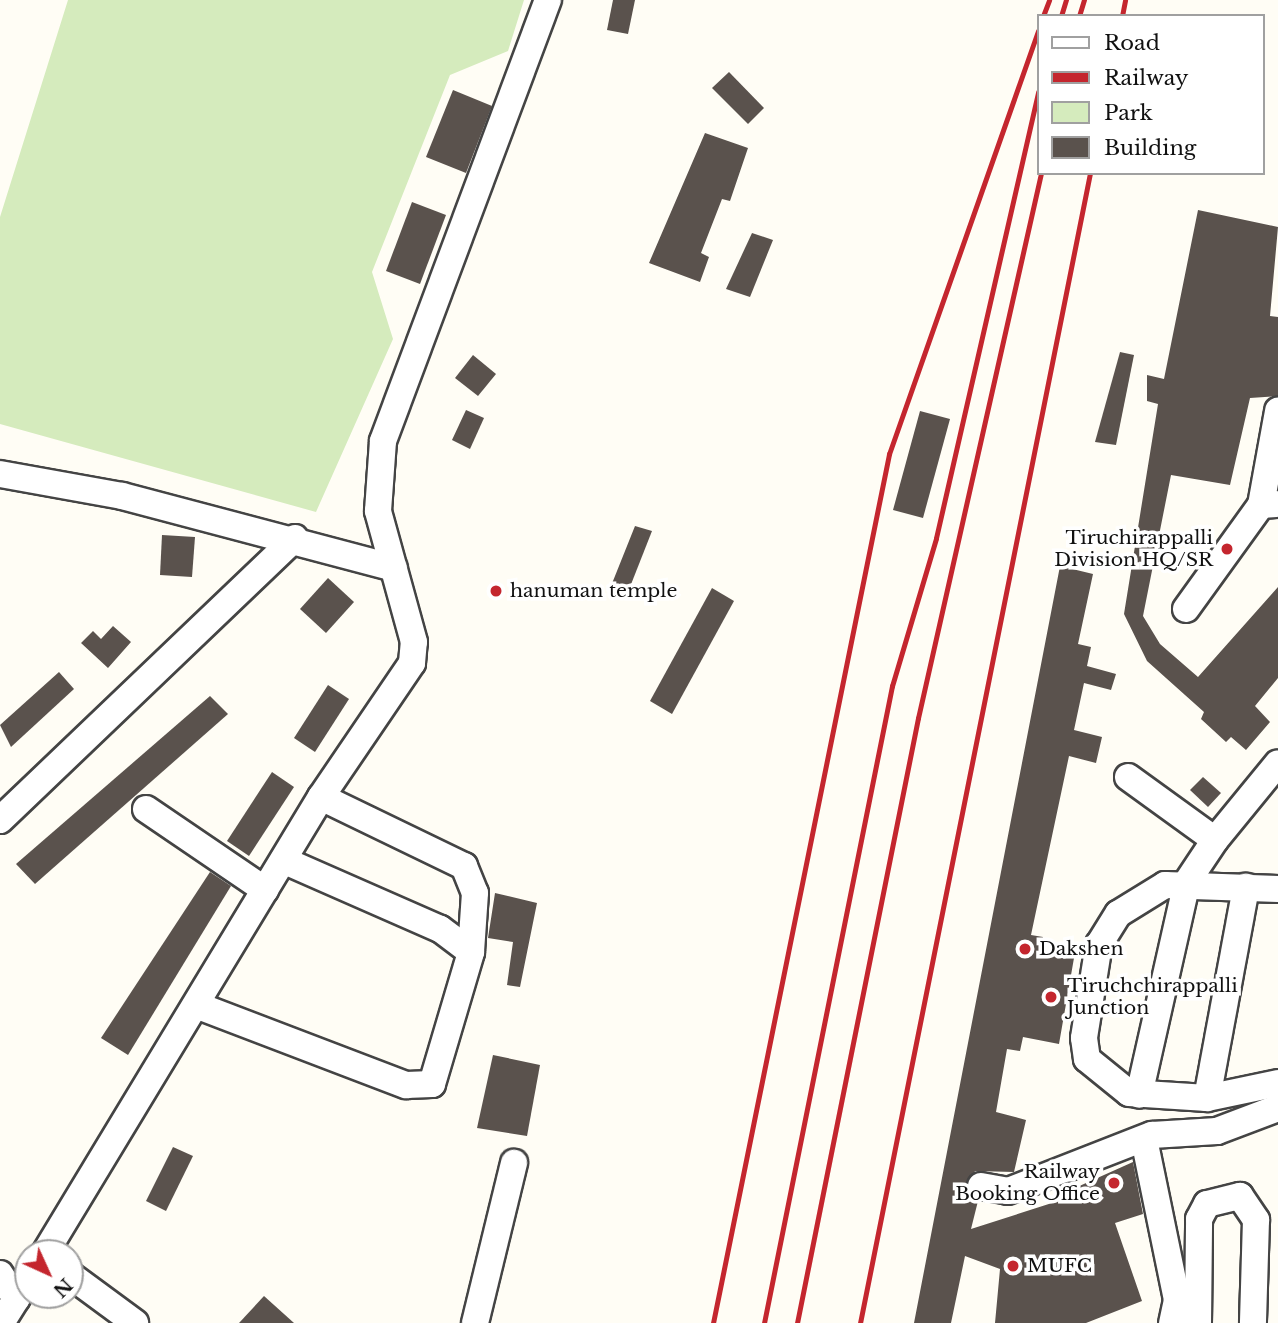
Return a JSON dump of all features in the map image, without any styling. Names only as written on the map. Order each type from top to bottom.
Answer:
[{"type":"street","points":[[53,1239],[321,797],[412,663],[414,642],[378,511],[383,441],[548,0]]},
{"type":"street","points":[[1186,609],[1269,505],[1278,411]]},
{"type":"street","points":[[0,474],[295,538],[394,568]]},
{"type":"street","points":[[0,820],[295,538]]},
{"type":"street","points":[[1139,1094],[1187,882],[1215,840],[1278,763]]},
{"type":"street","points":[[1128,777],[1215,840]]},
{"type":"street","points":[[195,1005],[424,1089],[438,1070],[471,952],[475,893],[464,866],[321,797]]},
{"type":"street","points":[[146,809],[265,890]]},
{"type":"street","points":[[283,860],[439,929],[471,952]]},
{"type":"street","points":[[1278,889],[1187,882],[1144,895],[1118,914],[1096,956],[1085,1006],[1087,1059],[1139,1094],[1207,1098],[1278,1083]]},
{"type":"street","points":[[1207,1098],[1246,887]]},
{"type":"street","points":[[981,1186],[1008,1191],[1144,1139],[1217,1131],[1278,1108]]},
{"type":"street","points":[[1144,1139],[1177,1300],[1172,1323]]},
{"type":"street","points":[[475,1323],[514,1163]]},
{"type":"street","points":[[1198,1323],[1199,1219],[1207,1205],[1240,1196],[1256,1220],[1253,1323]]},
{"type":"street","points":[[84,1285],[135,1323]]},
{"type":"street","points":[[1,1323],[14,1302]]},
{"type":"green space","points":[[68,0],[524,0],[508,51],[450,75],[372,272],[393,339],[316,512],[0,424],[0,217]]},
{"type":"building","points":[[613,0],[635,0],[628,34],[607,30]]},
{"type":"building","points":[[729,72],[764,108],[748,124],[712,88]]},
{"type":"building","points":[[453,90],[492,106],[466,173],[426,157]]},
{"type":"building","points":[[705,133],[748,148],[730,201],[722,199],[701,253],[709,257],[700,282],[649,263]]},
{"type":"building","points":[[412,202],[446,215],[420,284],[386,271]]},
{"type":"building","points":[[1198,210],[1278,227],[1270,316],[1278,317],[1278,396],[1250,398],[1230,485],[1171,475],[1143,616],[1160,644],[1198,677],[1278,587],[1278,678],[1255,706],[1270,722],[1246,750],[1231,737],[1226,742],[1201,719],[1204,712],[1147,661],[1124,614],[1158,404],[1147,401],[1147,375],[1164,379]]},
{"type":"building","points":[[752,233],[773,240],[750,297],[726,289]]},
{"type":"building","points":[[1120,352],[1134,355],[1116,445],[1095,442]]},
{"type":"building","points":[[473,355],[496,374],[478,396],[455,378]]},
{"type":"building","points":[[466,410],[484,418],[470,449],[452,440]]},
{"type":"building","points":[[920,411],[950,419],[923,518],[893,510]]},
{"type":"building","points":[[635,526],[652,531],[628,592],[611,586]]},
{"type":"building","points":[[162,535],[195,537],[192,577],[160,575]]},
{"type":"building","points":[[1060,566],[1093,574],[1078,644],[1091,647],[1087,666],[1116,674],[1111,690],[1084,683],[1074,730],[1102,737],[1096,763],[1069,756],[1031,935],[1043,937],[1040,951],[1074,958],[1059,1044],[1023,1037],[1020,1051],[1007,1049],[996,1112],[1026,1120],[1014,1172],[975,1171],[966,1191],[978,1201],[971,1229],[1080,1194],[1066,1192],[1133,1162],[1143,1214],[1115,1223],[1142,1301],[1086,1323],[995,1323],[1000,1269],[965,1256],[951,1323],[914,1323]]},
{"type":"building","points":[[328,578],[354,602],[326,633],[300,609]]},
{"type":"building","points":[[712,588],[734,601],[672,714],[650,701]]},
{"type":"building","points":[[113,626],[131,642],[108,668],[81,643],[93,631],[101,639]]},
{"type":"building","points":[[59,672],[74,689],[11,747],[0,725]]},
{"type":"building","points":[[328,685],[349,699],[315,752],[294,738]]},
{"type":"building","points":[[210,696],[228,714],[35,884],[16,864]]},
{"type":"building","points":[[272,772],[294,787],[249,856],[227,841]]},
{"type":"building","points":[[1203,777],[1221,793],[1208,807],[1190,790]]},
{"type":"building","points":[[210,872],[231,886],[128,1055],[101,1038]]},
{"type":"building","points":[[495,893],[537,903],[520,987],[507,985],[513,942],[488,938]]},
{"type":"building","points":[[493,1055],[540,1065],[527,1136],[477,1128]]},
{"type":"building","points":[[173,1147],[193,1156],[166,1211],[146,1201]]},
{"type":"building","points":[[264,1296],[294,1323],[239,1323]]},
{"type":"railway","points":[[1044,14],[1049,0]]},
{"type":"railway","points":[[1062,14],[1066,0]]},
{"type":"railway","points":[[1080,14],[1084,0]]},
{"type":"railway","points":[[1122,14],[1125,0]]},
{"type":"railway","points":[[713,1323],[889,454],[1036,36]]},
{"type":"railway","points":[[764,1323],[892,686],[936,538],[1036,100]]},
{"type":"railway","points":[[797,1323],[918,718],[1041,175]]},
{"type":"railway","points":[[860,1323],[1090,175]]},
{"type":"place","name":"Tiruchirappalli Division HQ/SR","points":[[1227,549]]},
{"type":"place","name":"hanuman temple","points":[[496,591]]},
{"type":"place","name":"Dakshen","points":[[1025,949]]},
{"type":"place","name":"Tiruchchirappalli Junction","points":[[1051,997]]},
{"type":"place","name":"Railway Booking Office","points":[[1114,1183]]},
{"type":"place","name":"MUFC","points":[[1013,1266]]}]
